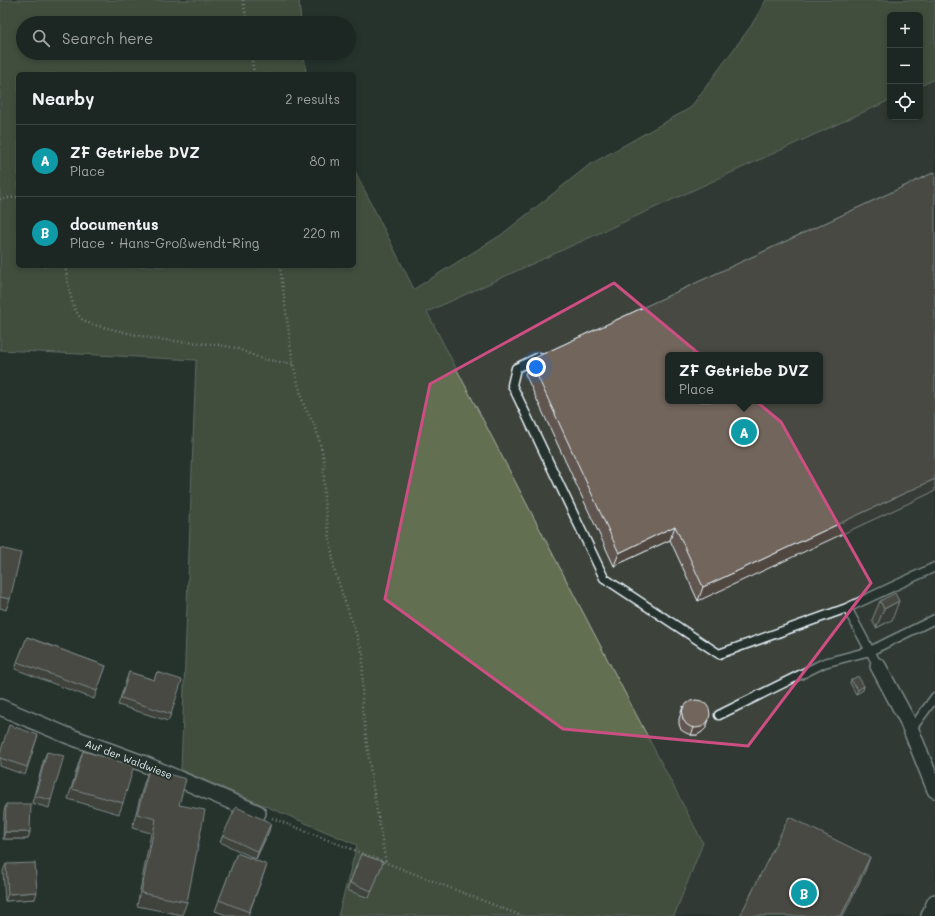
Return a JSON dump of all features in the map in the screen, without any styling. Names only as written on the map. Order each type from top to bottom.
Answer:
[{"type":"street","points":[[878,666],[911,730],[935,790]]},
{"type":"street","name":"Auf der Waldwiese","points":[[0,707],[66,735],[155,768],[258,813]]},
{"type":"street","points":[[929,916],[935,902]]},
{"type":"lane","points":[[545,354],[516,368],[512,385],[604,578],[719,654],[847,608],[935,567]]},
{"type":"lane","points":[[847,608],[878,666]]},
{"type":"lane","points":[[719,715],[824,663],[870,651],[935,619]]},
{"type":"lane","points":[[911,730],[935,697]]},
{"type":"path","points":[[244,0],[246,16]]},
{"type":"path","points":[[252,60],[254,72]]},
{"type":"path","points":[[0,199],[16,196]]},
{"type":"path","points":[[66,268],[70,296],[75,308],[82,319],[90,324],[154,339],[220,345],[236,348],[262,359],[293,364]]},
{"type":"path","points":[[280,268],[293,364],[304,406],[316,428],[324,460],[324,500],[335,572],[363,654],[362,706],[372,782],[386,863]]},
{"type":"path","points":[[258,813],[522,916]]},
{"type":"highlighted area","points":[[614,283],[781,422],[871,583],[748,746],[563,729],[385,599],[430,384]]},
{"type":"shaded area","points":[[935,79],[935,916],[674,916],[703,843],[427,312],[887,101],[887,120],[923,120],[923,85]]},
{"type":"green space","points":[[0,0],[299,0],[300,16],[16,16],[16,60],[305,60],[306,72],[16,72],[16,268],[356,268],[356,173],[414,289],[501,235],[589,165],[690,108],[751,26],[766,0],[935,0],[935,79],[923,85],[923,12],[887,12],[887,101],[427,312],[703,843],[674,916],[338,916],[357,845],[181,770],[196,360],[0,350]]},
{"type":"building","points":[[935,172],[935,479],[703,587],[675,526],[619,553],[530,360]]},
{"type":"building","points":[[0,548],[21,553],[10,599],[0,597]]},
{"type":"building","points":[[895,593],[899,601],[884,609],[880,601]]},
{"type":"building","points":[[27,637],[106,666],[97,691],[17,662]]},
{"type":"building","points":[[129,672],[154,680],[157,672],[182,680],[171,714],[121,698]]},
{"type":"building","points":[[858,676],[864,686],[858,690],[851,680]]},
{"type":"building","points":[[696,700],[702,701],[706,704],[709,708],[709,720],[706,724],[702,727],[696,728],[690,727],[686,724],[683,720],[682,714],[683,708],[686,704],[690,701]]},
{"type":"building","points":[[9,725],[38,735],[27,767],[0,758],[0,753]]},
{"type":"building","points":[[83,751],[134,766],[123,803],[72,789]]},
{"type":"building","points":[[47,752],[64,756],[51,800],[35,796]]},
{"type":"building","points":[[149,769],[186,779],[179,805],[205,810],[187,902],[141,893],[156,819],[137,814]]},
{"type":"building","points":[[6,804],[31,804],[30,832],[5,832]]},
{"type":"building","points":[[236,807],[271,823],[258,852],[223,835]]},
{"type":"building","points":[[789,817],[870,857],[841,916],[740,916]]},
{"type":"building","points":[[237,853],[267,865],[249,912],[219,900]]},
{"type":"building","points":[[361,854],[383,862],[372,891],[350,883]]},
{"type":"building","points":[[35,863],[37,892],[8,894],[6,864]]},
{"type":"place","name":"ZF Getriebe DVZ","points":[[744,432]]},
{"type":"place","name":"documentus","points":[[804,893]]}]
